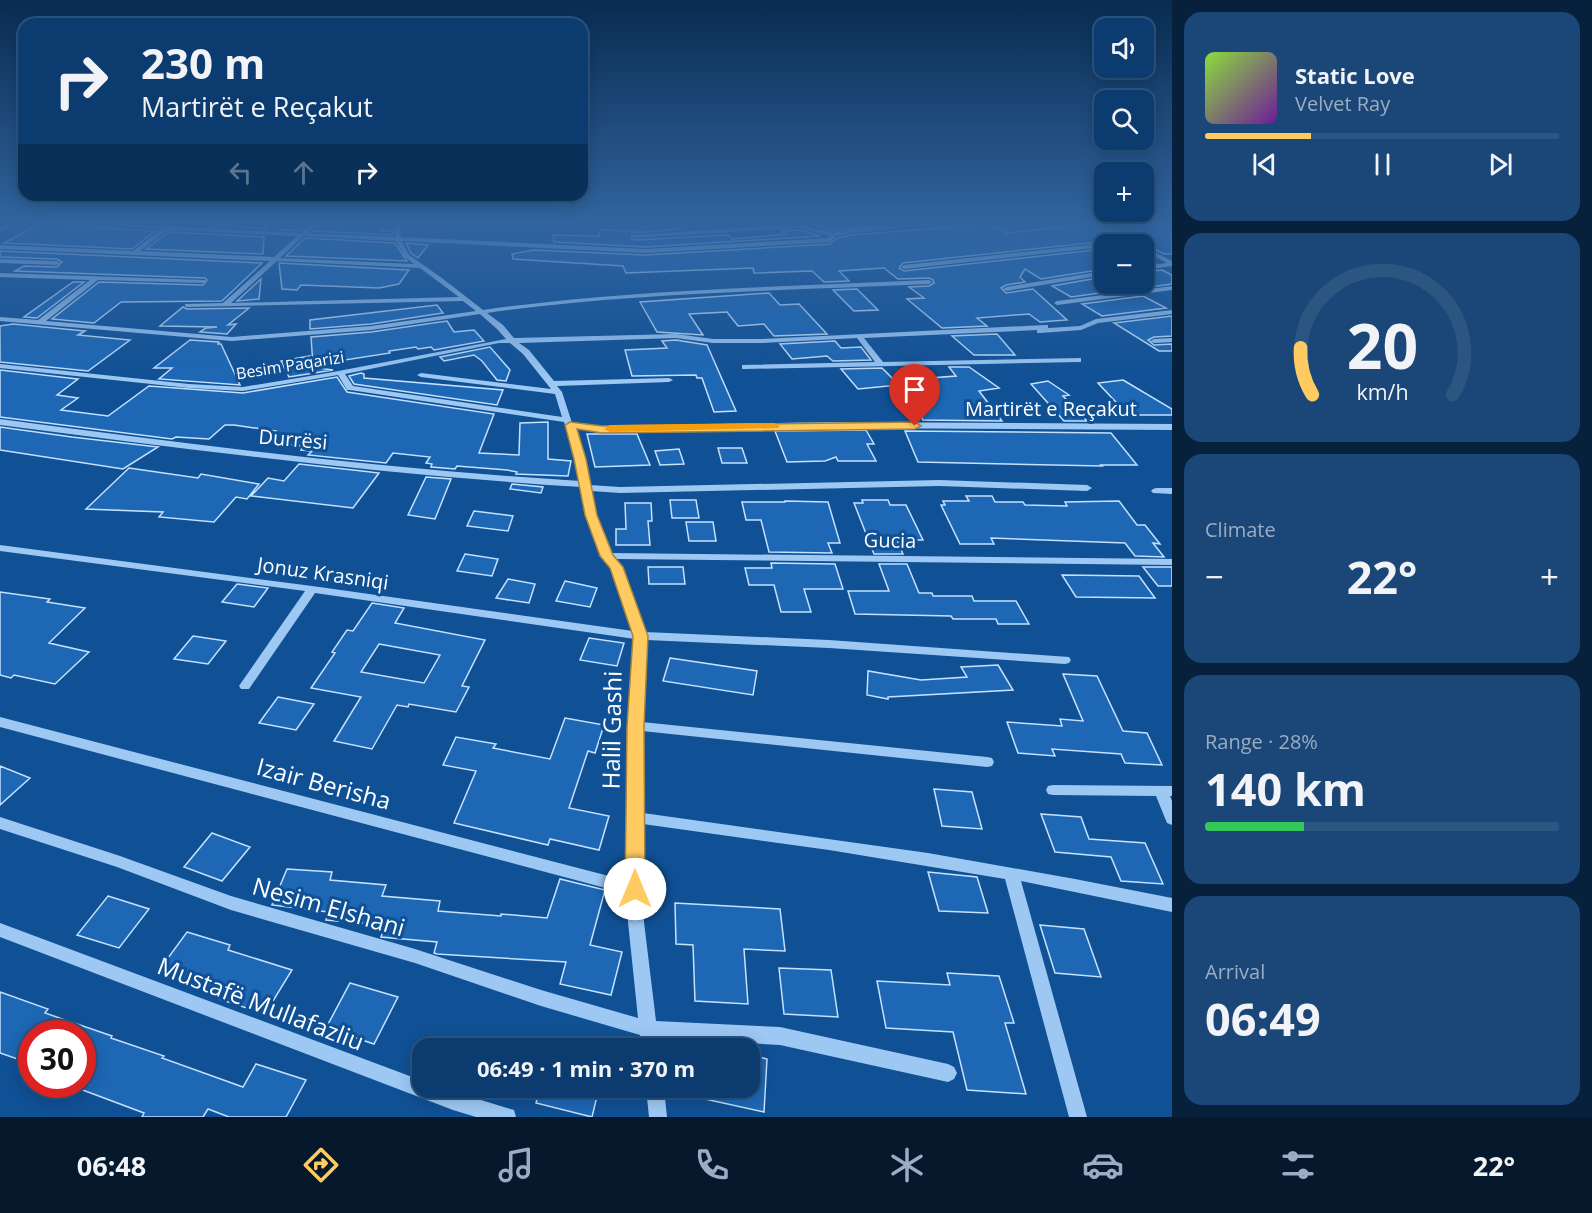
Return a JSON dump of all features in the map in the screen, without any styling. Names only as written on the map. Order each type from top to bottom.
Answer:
[{"type":"street","points":[[225,305],[257,274]]},
{"type":"street","points":[[433,274],[500,327],[526,352],[558,392]]},
{"type":"street","points":[[0,275],[203,281]]},
{"type":"street","points":[[1006,289],[1094,275]]},
{"type":"street","points":[[40,322],[96,278]]},
{"type":"street","points":[[0,319],[232,339],[371,328],[552,302],[661,294],[929,282]]},
{"type":"street","points":[[1057,303],[1172,288]]},
{"type":"street","points":[[187,305],[466,299]]},
{"type":"street","points":[[955,335],[1081,328],[1096,321],[1172,312]]},
{"type":"street","name":"Besim Paqarizi","points":[[0,366],[227,390],[341,373],[452,349],[511,340],[676,336],[713,341],[762,341],[1045,327]]},
{"type":"street","points":[[859,336],[881,364]]},
{"type":"street","points":[[1154,341],[1172,340]]},
{"type":"street","points":[[745,367],[1078,360]]},
{"type":"street","name":"Martirët e Reçakut","points":[[341,373],[351,388],[602,429],[832,425],[1172,427]]},
{"type":"street","points":[[421,375],[558,392]]},
{"type":"street","points":[[550,384],[669,380]]},
{"type":"street","name":"Halil Gashi","points":[[558,392],[569,423],[591,515],[607,556],[616,567],[640,636],[635,726],[635,889],[636,922],[649,1038]]},
{"type":"street","name":"Durrësi","points":[[0,422],[190,447],[620,490],[939,483],[1087,488]]},
{"type":"street","points":[[1156,491],[1172,491]]},
{"type":"street","name":"Jonuz Krasniqi","points":[[0,548],[312,589],[640,636],[830,644],[1065,660]]},
{"type":"street","name":"Gucia","points":[[607,556],[1172,562]]},
{"type":"street","points":[[245,686],[312,589]]},
{"type":"street","name":"Izair Berisha","points":[[0,722],[635,889]]},
{"type":"street","points":[[635,726],[987,762]]},
{"type":"street","points":[[1053,790],[1166,791],[1172,819]]},
{"type":"street","points":[[635,817],[681,826],[778,836],[887,853],[1172,905]]},
{"type":"street","name":"Nesim Elshani","points":[[0,823],[120,862],[231,903],[415,956],[541,998],[648,1029],[780,1036],[948,1073]]},
{"type":"street","points":[[1011,874],[1078,1117]]},
{"type":"street","name":"Mustafë Mullafazliu","points":[[0,930],[326,1055],[453,1101],[507,1117]]},
{"type":"street","points":[[656,1098],[658,1117]]},
{"type":"building","points":[[100,274],[250,274],[222,301],[121,302],[94,323],[52,319],[99,282],[203,285],[207,280],[205,278]]},
{"type":"building","points":[[280,274],[406,274],[399,284],[379,288],[301,285],[297,290],[282,289]]},
{"type":"building","points":[[815,274],[842,274],[849,281],[824,282]]},
{"type":"building","points":[[892,274],[1022,274],[1020,277],[1025,282],[1001,288],[1006,293],[1033,289],[1067,320],[1040,322],[1029,314],[977,318],[987,326],[942,328],[907,299],[924,298],[909,287],[929,286],[934,283],[929,278],[898,279]]},
{"type":"building","points":[[1033,274],[1072,274],[1041,279]]},
{"type":"building","points":[[1154,274],[1172,275],[1172,284],[1154,286]]},
{"type":"building","points":[[261,279],[259,299],[237,301]]},
{"type":"building","points":[[1094,279],[1094,294],[1071,297],[1052,286]]},
{"type":"building","points":[[73,282],[84,282],[37,318],[24,317]]},
{"type":"building","points":[[857,289],[878,310],[854,311],[833,290]]},
{"type":"building","points":[[769,293],[780,305],[799,304],[827,334],[774,336],[764,324],[738,326],[727,312],[689,314],[703,335],[657,332],[640,302]]},
{"type":"building","points":[[1143,296],[1166,308],[1102,316],[1082,304]]},
{"type":"building","points":[[437,305],[443,313],[371,324],[310,329],[310,320]]},
{"type":"building","points":[[183,307],[187,309],[249,308],[228,325],[236,324],[227,334],[200,332],[206,328],[217,327],[160,326]]},
{"type":"building","points":[[1172,316],[1172,336],[1154,337],[1148,340],[1154,345],[1172,344],[1172,351],[1159,351],[1114,323]]},
{"type":"building","points":[[447,321],[454,332],[474,330],[484,341],[434,350],[431,347],[418,349],[416,347],[313,365],[311,337],[371,332]]},
{"type":"building","points":[[13,324],[85,331],[78,335],[130,340],[88,371],[0,362],[0,326]]},
{"type":"building","points":[[997,334],[1015,355],[974,355],[952,336]]},
{"type":"building","points":[[190,340],[219,342],[240,385],[159,379],[172,368],[154,368]]},
{"type":"building","points":[[676,340],[707,345],[736,411],[714,412],[702,378],[697,378],[696,375],[632,376],[625,350],[667,348],[662,341]]},
{"type":"building","points":[[835,341],[841,348],[861,347],[871,360],[833,361],[827,356],[792,359],[780,344]]},
{"type":"building","points":[[490,347],[510,370],[506,381],[497,380],[482,361],[474,355],[444,361],[440,357]]},
{"type":"building","points":[[310,356],[311,367],[333,370],[289,377],[281,361]]},
{"type":"building","points":[[949,367],[969,367],[999,388],[979,391],[1002,421],[923,420],[903,380],[956,376]]},
{"type":"building","points":[[882,368],[899,385],[858,389],[841,369]]},
{"type":"building","points":[[0,370],[78,379],[57,395],[78,398],[61,410],[108,416],[149,386],[243,393],[337,377],[347,392],[494,414],[479,453],[519,455],[520,423],[548,422],[548,459],[571,461],[568,476],[516,474],[517,472],[507,470],[457,466],[455,469],[431,467],[432,464],[426,463],[430,457],[393,453],[386,463],[308,455],[312,451],[301,450],[303,446],[267,442],[276,431],[234,425],[225,425],[209,439],[176,437],[172,439],[0,417]]},
{"type":"building","points":[[364,374],[364,378],[503,390],[497,405],[354,384],[349,376]]},
{"type":"building","points":[[1123,380],[1172,409],[1172,415],[1128,415],[1098,383]]},
{"type":"building","points":[[1048,381],[1069,395],[1063,396],[1087,421],[1064,421],[1031,384]]},
{"type":"building","points":[[0,427],[158,447],[123,469],[0,450]]},
{"type":"building","points":[[866,430],[874,444],[867,444],[876,461],[838,461],[836,457],[825,461],[787,462],[775,431]]},
{"type":"building","points":[[905,431],[1111,433],[1137,465],[918,462]]},
{"type":"building","points":[[587,434],[637,434],[650,465],[595,467]]},
{"type":"building","points":[[718,448],[742,448],[747,463],[722,463]]},
{"type":"building","points":[[679,449],[684,464],[660,465],[655,451]]},
{"type":"building","points":[[299,464],[379,473],[353,508],[251,496],[268,478],[284,481]]},
{"type":"building","points":[[129,468],[198,478],[201,474],[259,484],[247,499],[236,497],[214,522],[159,517],[163,512],[86,509]]},
{"type":"building","points":[[426,477],[451,479],[435,519],[408,515]]},
{"type":"building","points":[[512,484],[543,487],[541,493],[510,489]]},
{"type":"building","points":[[966,496],[992,496],[995,502],[1023,502],[1025,505],[1067,506],[1065,502],[1119,501],[1137,525],[1145,525],[1160,544],[1153,543],[1164,557],[1135,556],[1125,543],[991,538],[994,544],[960,544],[941,505],[945,505],[943,501],[969,501]]},
{"type":"building","points":[[670,500],[696,500],[699,518],[672,518]]},
{"type":"building","points":[[862,500],[888,500],[890,505],[906,505],[923,540],[897,540],[903,554],[874,554],[854,503],[863,503]]},
{"type":"building","points":[[742,502],[828,502],[840,543],[828,543],[832,553],[769,552],[761,520],[746,520]]},
{"type":"building","points":[[625,503],[651,503],[652,521],[648,521],[650,545],[616,545],[616,529],[626,529]]},
{"type":"building","points":[[474,511],[513,516],[508,531],[467,526]]},
{"type":"building","points":[[686,522],[713,522],[716,541],[689,541]]},
{"type":"building","points":[[465,554],[498,559],[492,576],[457,571]]},
{"type":"building","points":[[771,563],[835,564],[843,589],[804,589],[811,612],[781,612],[774,585],[749,585],[745,568],[772,568]]},
{"type":"building","points":[[879,564],[907,564],[919,593],[932,593],[933,596],[972,596],[974,601],[1016,601],[1029,624],[998,624],[996,619],[953,619],[951,616],[855,614],[848,591],[889,591]]},
{"type":"building","points":[[648,567],[683,567],[685,584],[649,584]]},
{"type":"building","points":[[1143,567],[1172,567],[1172,586],[1158,586]]},
{"type":"building","points":[[1062,575],[1139,576],[1155,598],[1076,597]]},
{"type":"building","points":[[508,579],[535,584],[529,603],[496,598]]},
{"type":"building","points":[[565,581],[597,588],[590,607],[556,601]]},
{"type":"building","points":[[237,584],[268,588],[254,607],[222,602]]},
{"type":"building","points":[[0,592],[50,599],[47,602],[85,608],[49,643],[89,652],[55,684],[14,675],[11,678],[0,675]]},
{"type":"building","points":[[372,603],[404,608],[395,623],[485,640],[462,686],[469,687],[456,712],[409,704],[408,707],[397,705],[372,749],[334,741],[361,697],[311,688],[335,653],[332,652],[347,630],[353,631]],"holes":[[[379,644],[440,655],[424,683],[361,672]]]},
{"type":"building","points":[[193,636],[226,641],[208,664],[174,659]]},
{"type":"building","points":[[589,638],[624,643],[617,666],[580,660]]},
{"type":"building","points":[[670,658],[757,671],[753,695],[663,681]]},
{"type":"building","points":[[998,665],[1013,690],[888,697],[888,699],[867,695],[868,671],[921,680],[967,677],[961,667]]},
{"type":"building","points":[[1063,674],[1097,676],[1123,731],[1147,733],[1162,765],[1125,763],[1121,754],[1052,749],[1055,756],[1018,753],[1007,722],[1062,726],[1060,719],[1083,721]]},
{"type":"building","points":[[278,697],[314,704],[296,730],[259,723]]},
{"type":"building","points":[[565,718],[604,725],[595,753],[588,751],[569,808],[609,816],[599,850],[550,839],[548,845],[454,823],[476,771],[443,765],[456,737],[496,744],[493,748],[550,759]]},
{"type":"building","points":[[0,766],[30,778],[0,805]]},
{"type":"building","points":[[934,789],[972,792],[982,829],[942,826]]},
{"type":"building","points":[[1041,814],[1081,817],[1089,839],[1145,843],[1163,884],[1121,881],[1111,857],[1055,852]]},
{"type":"building","points":[[212,833],[250,847],[222,881],[184,867]]},
{"type":"building","points":[[287,869],[332,872],[330,880],[386,885],[382,896],[440,901],[438,911],[501,916],[501,914],[547,918],[560,879],[605,890],[590,945],[622,952],[611,995],[560,984],[566,962],[437,954],[434,953],[437,942],[381,937],[385,925],[326,920],[328,912],[272,905]]},
{"type":"building","points":[[928,872],[977,877],[988,913],[939,911]]},
{"type":"building","points":[[108,896],[149,909],[119,948],[77,935]]},
{"type":"building","points":[[675,903],[780,909],[785,951],[744,949],[748,1004],[695,1001],[693,945],[676,944]]},
{"type":"building","points":[[1040,925],[1084,929],[1101,977],[1055,973]]},
{"type":"building","points":[[187,932],[230,945],[228,950],[292,970],[265,1014],[219,999],[222,994],[157,973]]},
{"type":"building","points":[[779,968],[831,970],[838,1017],[784,1014]]},
{"type":"building","points":[[947,973],[999,976],[1014,1023],[1005,1023],[1026,1094],[967,1090],[953,1032],[886,1028],[877,981],[950,985]]},
{"type":"building","points":[[350,983],[398,997],[374,1044],[326,1028]]},
{"type":"building","points":[[0,992],[48,1009],[45,1013],[65,1020],[18,1020],[18,1059],[0,1053]]},
{"type":"building","points":[[96,1031],[164,1056],[162,1058],[243,1087],[256,1064],[306,1080],[286,1117],[229,1117],[208,1109],[203,1117],[142,1117],[144,1113],[96,1095]]},
{"type":"building","points":[[760,1057],[767,1059],[764,1112],[700,1098],[760,1098]]},
{"type":"building","points":[[537,1098],[597,1098],[592,1117],[536,1103]]},
{"type":"slow traffic","points":[[610,429],[774,426]]},
{"type":"route","points":[[635,889],[635,726],[640,636],[616,567],[607,556],[591,515],[580,459],[570,425],[602,429],[915,426]]}]
